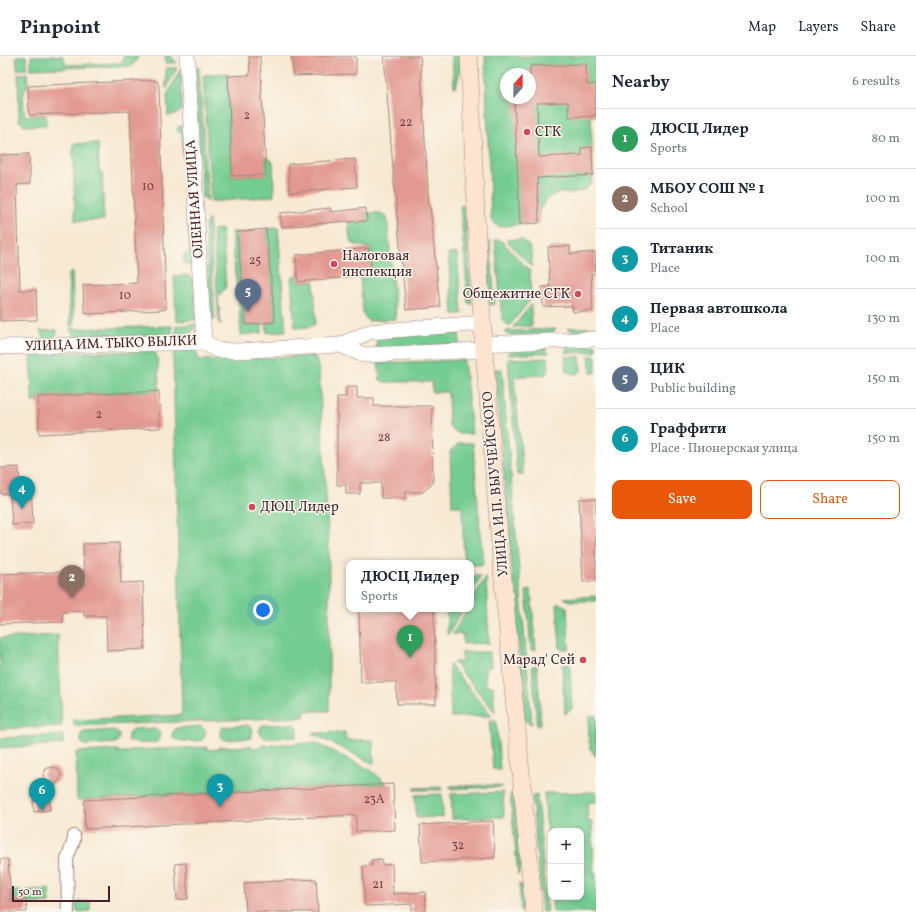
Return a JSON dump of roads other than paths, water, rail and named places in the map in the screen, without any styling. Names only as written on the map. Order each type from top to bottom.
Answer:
[{"type":"main road","name":"УЛИЦА И.П. ВЫУЧЕЙСКОГО","points":[[469,56],[484,347],[534,912]]},
{"type":"street","name":"ОЛЕННАЯ УЛИЦА","points":[[187,56],[204,342]]},
{"type":"street","name":"УЛИЦА ИМ. ТЫКО ВЫЛКИ","points":[[0,347],[204,342],[218,350],[237,351],[340,345],[369,332],[483,323]]},
{"type":"street","name":"УЛИЦА ИМ. ТЫКО ВЫЛКИ","points":[[340,345],[364,355],[596,339]]},
{"type":"street","points":[[68,912],[67,859],[74,836]]},
{"type":"place","name":"СГК","points":[[527,132]]},
{"type":"place","name":"Налоговая инспекция","points":[[334,264]]},
{"type":"place","name":"Общежитие СГК","points":[[578,294]]},
{"type":"place","name":"ЦИК","points":[[248,312]]},
{"type":"place","name":"ДЮЦ Лидер","points":[[252,507]]},
{"type":"place","name":"Первая автошкола","points":[[22,509]]},
{"type":"place","name":"МБОУ СОШ № 1","points":[[72,598]]},
{"type":"place","name":"ДЮСЦ Лидер","points":[[410,658]]},
{"type":"place","name":"Марад' Сей","points":[[583,660]]},
{"type":"place","name":"Титаник","points":[[220,807]]},
{"type":"place","name":"Граффити","points":[[42,811]]}]
